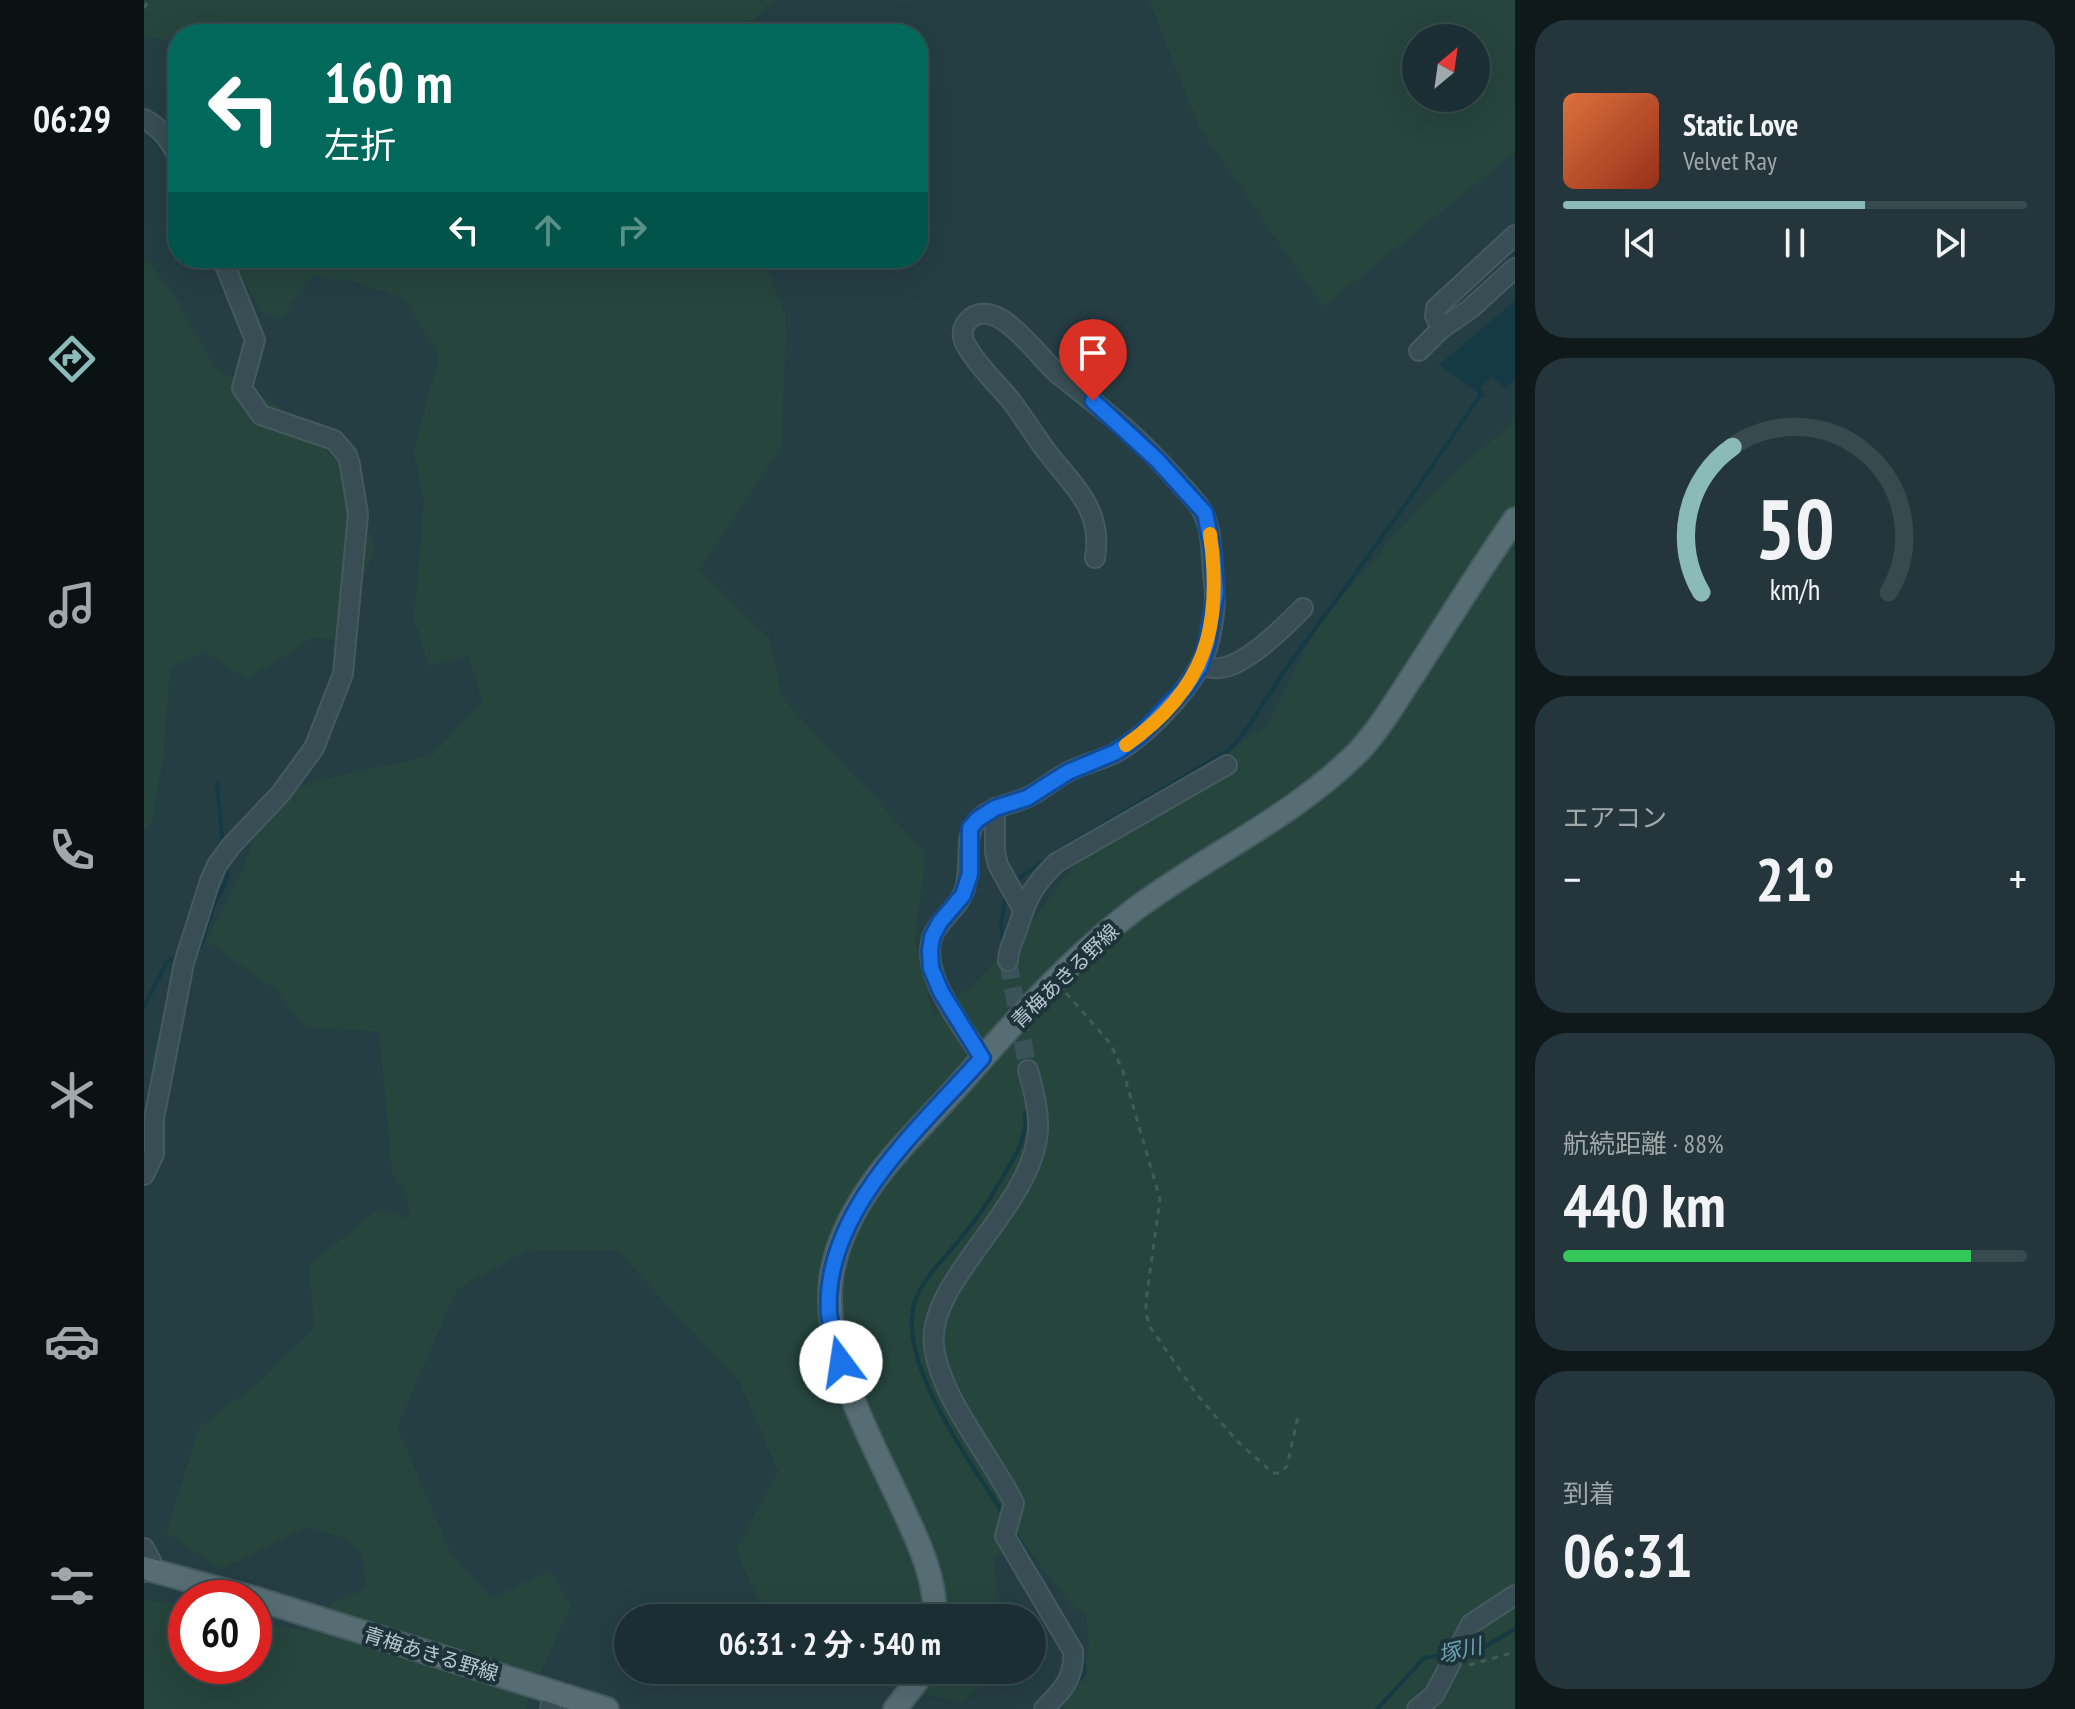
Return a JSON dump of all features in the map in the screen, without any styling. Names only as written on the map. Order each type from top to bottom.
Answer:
[{"type":"main road","name":"青梅あきる野線","points":[[934,1604],[932,1584],[920,1545],[845,1378],[829,1315],[831,1277],[841,1242],[873,1183],[982,1058],[1095,941],[1137,908],[1281,815],[1360,750],[1396,702],[1515,519]]},
{"type":"main road","name":"青梅あきる野線","points":[[146,1564],[196,1580]]},
{"type":"main road","name":"青梅あきる野線","points":[[272,1605],[552,1701],[607,1709]]},
{"type":"main road","points":[[895,1709],[915,1684]]},
{"type":"street","points":[[144,119],[155,125],[168,140]]},
{"type":"street","points":[[1441,329],[1435,316],[1436,308],[1515,235]]},
{"type":"street","points":[[144,1175],[154,1154],[154,1119],[184,963],[217,865],[281,793],[314,748],[343,674],[358,514],[347,455],[334,440],[261,415],[242,388],[255,340],[226,268]]},
{"type":"street","points":[[1419,351],[1515,268]]},
{"type":"street","points":[[982,1058],[941,992],[931,968],[930,951],[932,937],[940,922],[963,895],[970,874],[970,828],[995,808],[1027,798],[1068,772],[1116,752],[1161,714],[1200,666],[1216,592],[1213,552],[1205,513],[1126,428],[1049,366],[1027,339],[1001,318],[987,313],[974,316],[962,332],[965,342],[989,378],[1010,399],[1087,504],[1097,529],[1095,558]]},
{"type":"street","points":[[1200,666],[1223,668],[1246,656],[1282,629],[1303,608]]},
{"type":"street","points":[[1008,961],[1008,949],[1022,908],[1036,883],[1056,863],[1227,765]]},
{"type":"street","points":[[995,808],[998,865],[1022,908]]},
{"type":"street","points":[[1028,1070],[1037,1107],[1038,1130],[1031,1163],[1013,1199],[955,1280],[936,1321],[933,1342],[945,1384],[1014,1503],[1006,1535],[1073,1651],[1074,1668],[1064,1690],[1044,1709]]},
{"type":"street","points":[[1417,1709],[1434,1695],[1465,1633],[1478,1618],[1515,1595]]},
{"type":"path","points":[[144,8],[149,0]]},
{"type":"path","points":[[1055,982],[1110,1043],[1123,1071],[1141,1140],[1158,1183],[1160,1199],[1146,1301],[1150,1327],[1208,1407],[1237,1441],[1273,1473],[1280,1473],[1287,1466],[1299,1412]]},
{"type":"path","points":[[1451,1662],[1515,1652]]},
{"type":"green space","points":[[144,0],[775,0],[749,24],[168,24],[168,40],[144,37]]},
{"type":"green space","points":[[1149,0],[1515,0],[1515,152],[1323,307],[1199,127]]},
{"type":"green space","points":[[144,261],[149,261],[175,297],[215,367],[279,407],[336,460],[375,547],[337,640],[313,638],[247,679],[205,652],[170,668],[164,753],[151,824],[144,832]]},
{"type":"green space","points":[[237,268],[766,268],[786,315],[782,446],[700,569],[769,638],[782,697],[926,853],[915,941],[934,1018],[983,975],[1040,911],[1086,849],[1267,725],[1319,623],[1427,498],[1515,419],[1515,1709],[1063,1709],[1089,1651],[1086,1616],[1068,1601],[1022,1541],[994,1558],[997,1604],[768,1604],[757,1598],[736,1549],[778,1471],[740,1383],[616,1250],[527,1251],[457,1289],[397,1427],[451,1553],[492,1599],[550,1571],[571,1606],[525,1707],[527,1709],[144,1709],[144,1600],[168,1603],[168,1684],[272,1684],[272,1625],[307,1631],[332,1603],[366,1588],[362,1553],[341,1537],[306,1527],[222,1569],[166,1533],[199,1428],[252,1388],[314,1329],[309,1265],[377,1210],[410,1218],[407,1198],[392,1172],[379,1032],[305,1027],[276,990],[206,940],[243,870],[266,802],[316,781],[430,756],[483,702],[468,655],[429,666],[414,620],[424,502],[414,452],[439,356],[404,298],[352,281],[312,276],[281,319],[262,312]]},
{"type":"green space","points":[[875,1684],[982,1684],[979,1690],[961,1702]]},
{"type":"water","points":[[1515,301],[1515,379],[1505,388],[1491,377],[1480,389],[1484,397],[1439,365]]},
{"type":"waterway","points":[[1019,878],[1071,843],[1229,750],[1435,462],[1481,394],[1479,391]]},
{"type":"waterway","points":[[217,784],[223,845]]},
{"type":"waterway","points":[[196,949],[200,947],[212,910],[227,879],[225,865]]},
{"type":"waterway","points":[[1003,945],[1001,924],[1006,895]]},
{"type":"waterway","points":[[144,1007],[167,962],[181,954]]},
{"type":"waterway","points":[[1004,1515],[938,1408],[914,1346],[912,1318],[922,1286],[976,1219],[1015,1156],[1022,1140],[1025,1112]]},
{"type":"waterway","points":[[1013,1529],[1040,1577]]},
{"type":"waterway","name":"塚川","points":[[1463,1652],[1479,1650],[1515,1629]]},
{"type":"waterway","points":[[1072,1690],[1085,1672],[1081,1651]]},
{"type":"waterway","name":"塚川","points":[[1377,1709],[1424,1658],[1447,1654]]},
{"type":"waterway","points":[[1058,1709],[1067,1697]]},
{"type":"tunnel","points":[[1008,961],[1028,1070]]},
{"type":"slow traffic","points":[[1126,745],[1161,714],[1200,666],[1216,592],[1210,534]]},
{"type":"route","points":[[841,1362],[829,1315],[831,1277],[841,1242],[854,1213],[895,1156],[982,1058],[941,992],[931,968],[930,951],[932,937],[940,922],[963,895],[970,874],[970,828],[978,819],[1004,803],[1027,798],[1068,772],[1116,752],[1139,736],[1186,687],[1200,666],[1207,644],[1216,592],[1213,552],[1205,513],[1126,428],[1093,401]]}]
